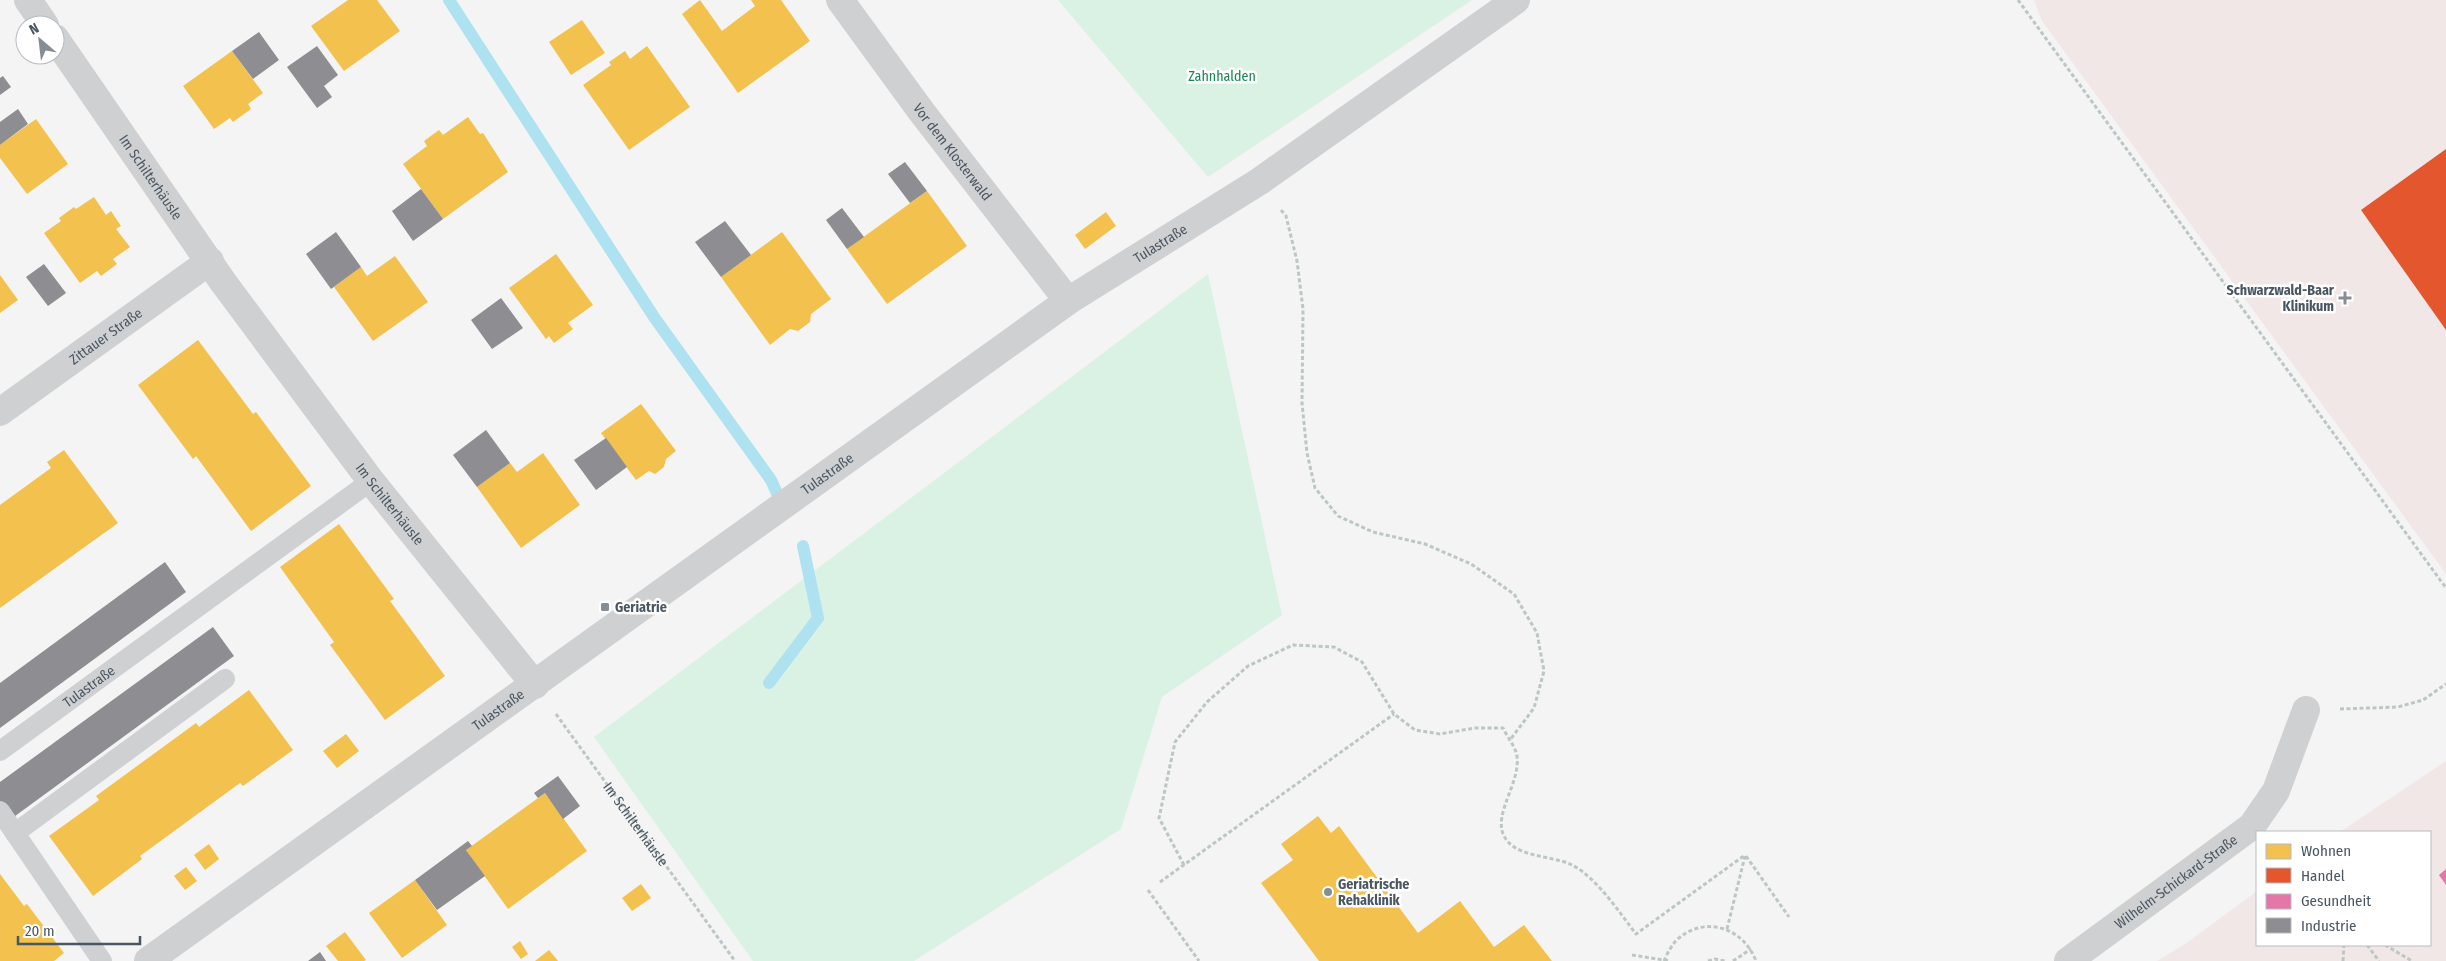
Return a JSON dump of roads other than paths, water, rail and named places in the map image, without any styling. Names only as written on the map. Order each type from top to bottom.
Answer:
[{"type":"street","points":[[28,0],[39,15]]},
{"type":"street","name":"Vor dem Klosterwald","points":[[840,0],[921,110],[1068,301]]},
{"type":"street","name":"Tulastraße","points":[[148,961],[1068,301],[1260,181],[1516,0]]},
{"type":"street","name":"Im Schilterhäusle","points":[[65,52],[210,262],[371,482],[535,685]]},
{"type":"street","name":"Zittauer Straße","points":[[0,412],[210,262]]},
{"type":"street","name":"Wilhelm-Schickard-Straße","points":[[2068,961],[2252,826],[2276,791],[2306,710]]},
{"type":"lane","name":"Tulastraße","points":[[0,751],[371,482]]},
{"type":"lane","points":[[15,833],[225,679]]},
{"type":"lane","points":[[0,811],[102,961]]},
{"type":"waterway","points":[[449,0],[654,317],[771,480],[780,500]]},
{"type":"waterway","points":[[769,683],[818,618],[803,546]]},
{"type":"place","name":"Schwarzwald-Baar Klinikum","points":[[2345,298]]},
{"type":"place","name":"Geriatrie","points":[[605,607]]},
{"type":"place","name":"Geriatrische Rehaklinik","points":[[1328,892]]},
{"type":"park label","name":"Zahnhalden","points":[[1222,76]]}]
